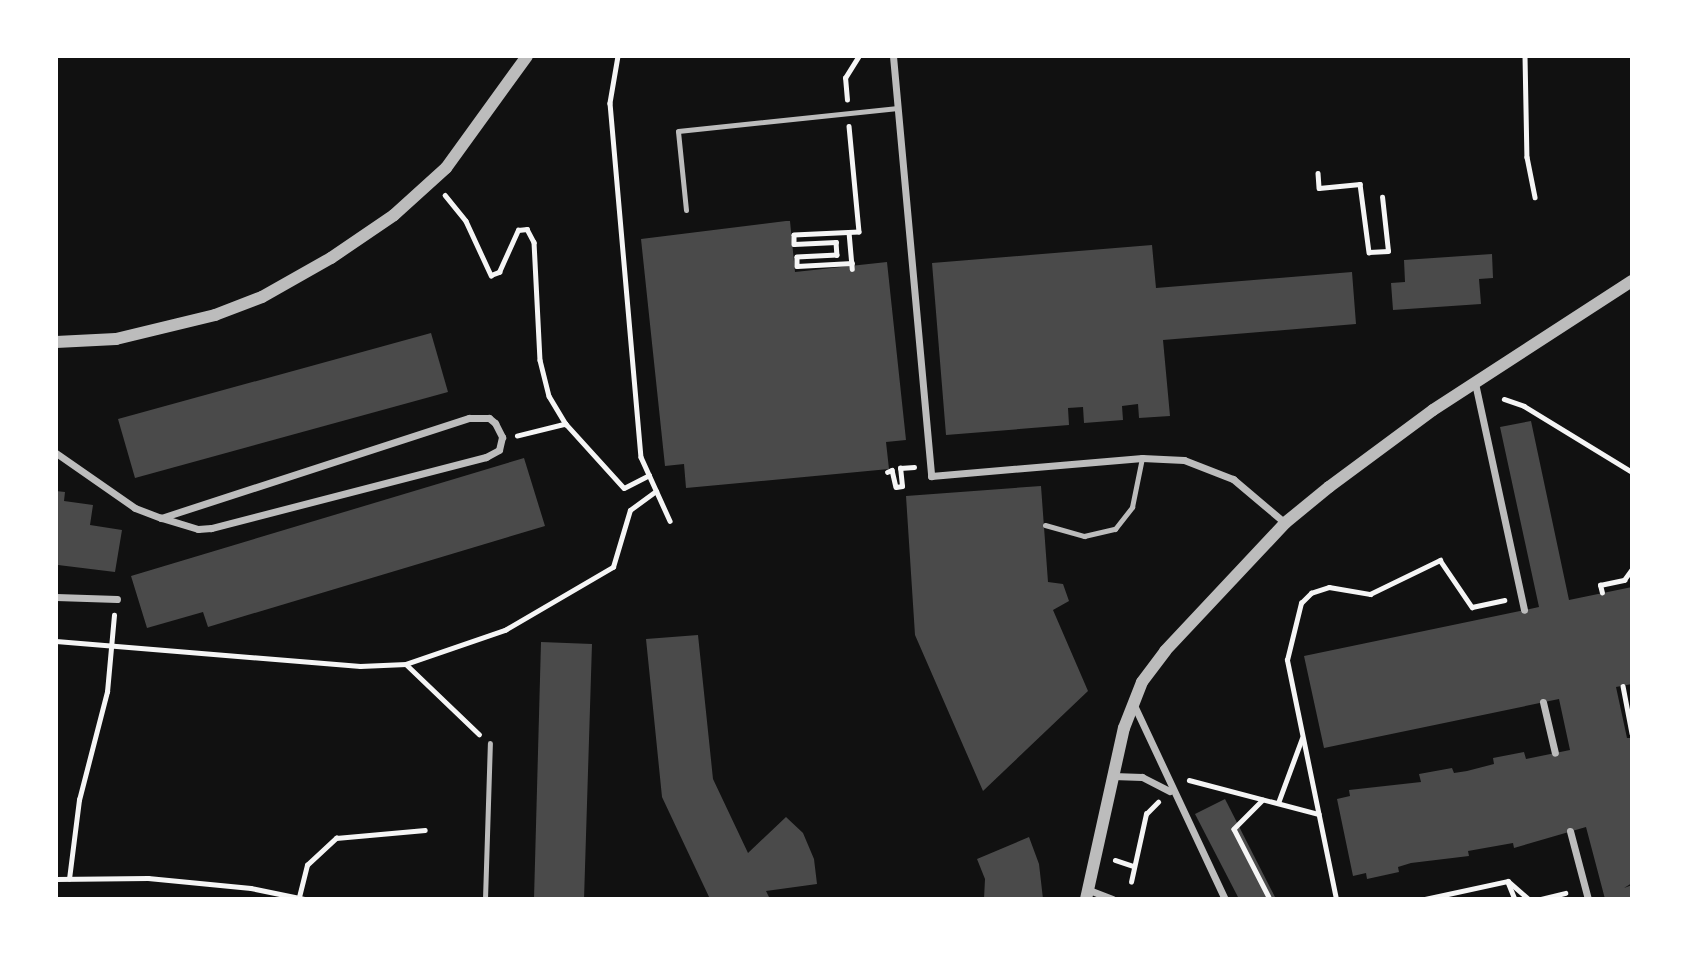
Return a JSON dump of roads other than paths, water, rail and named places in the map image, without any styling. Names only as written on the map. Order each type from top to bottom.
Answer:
[{"type":"street","points":[[56,342],[116,339],[215,315],[262,297],[331,258],[394,215],[446,168],[527,56]]},
{"type":"street","points":[[893,56],[931,476],[1142,458],[1184,460],[1220,471],[1285,523]]},
{"type":"street","points":[[1112,899],[1087,895],[1113,776],[1133,701],[1156,661],[1285,523],[1357,465],[1475,382],[1632,281]]},
{"type":"street","points":[[1475,382],[1524,610]]},
{"type":"street","points":[[56,453],[135,508],[161,518],[198,529],[211,528],[486,457],[499,450],[502,437],[489,418],[459,419],[161,518]]},
{"type":"street","points":[[56,597],[117,600]]},
{"type":"street","points":[[1133,701],[1171,791],[1225,899]]},
{"type":"street","points":[[1544,702],[1555,753]]},
{"type":"street","points":[[1113,776],[1142,777],[1171,791]]},
{"type":"street","points":[[1570,831],[1588,899]]},
{"type":"lane","points":[[686,210],[678,131],[898,108]]},
{"type":"lane","points":[[1045,525],[1084,536],[1115,529],[1132,507],[1142,458]]},
{"type":"lane","points":[[485,899],[489,743]]}]
